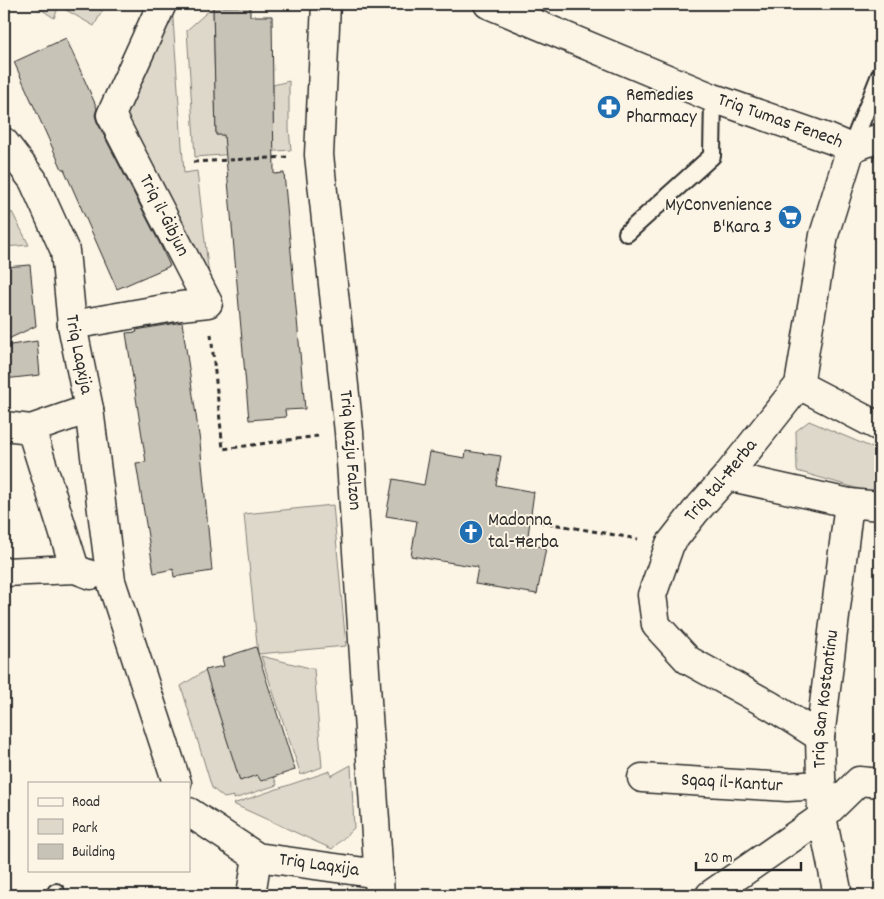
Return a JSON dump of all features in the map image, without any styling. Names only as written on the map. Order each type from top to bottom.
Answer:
[{"type":"street","name":"Triq il-Ġibjun","points":[[162,4],[111,115],[208,304]]},
{"type":"street","name":"Triq Nazju Falzon","points":[[326,4],[319,155],[349,432],[379,884]]},
{"type":"street","name":"Triq Tumas Fenech","points":[[488,4],[713,98],[870,144]]},
{"type":"street","name":"Triq Laqxija","points":[[4,142],[34,180],[65,251],[72,325],[89,410],[111,581],[177,782]]},
{"type":"street","name":"Triq tal-Ħerba","points":[[820,737],[771,706],[688,660],[656,625],[652,595],[670,544],[694,512],[727,476],[799,385],[824,235],[870,144]]},
{"type":"street","points":[[72,325],[182,306],[208,304]]},
{"type":"street","points":[[799,385],[880,427]]},
{"type":"street","points":[[4,426],[31,429],[89,410]]},
{"type":"street","points":[[31,429],[74,570]]},
{"type":"street","points":[[727,476],[849,503],[880,506]]},
{"type":"street","name":"Triq San Kostantinu","points":[[838,895],[822,817],[820,737],[849,503]]},
{"type":"street","points":[[4,572],[74,570],[111,581]]},
{"type":"street","name":"Sqaq il-Kantur","points":[[642,778],[787,787],[822,785]]},
{"type":"street","points":[[710,895],[822,817],[859,781],[880,783]]},
{"type":"street","name":"Triq Laqxija","points":[[190,813],[257,858],[379,884]]},
{"type":"street","name":"Triq Laqxija","points":[[251,895],[257,858]]},
{"type":"lane","points":[[870,144],[880,76]]},
{"type":"lane","points":[[627,233],[712,156],[713,98]]},
{"type":"path","points":[[193,162],[319,155]]},
{"type":"path","points":[[208,304],[223,449],[349,432]]},
{"type":"path","points":[[530,520],[670,544]]},
{"type":"green space","points":[[33,4],[106,4],[94,26],[59,6],[54,18]]},
{"type":"green space","points":[[172,5],[184,173],[197,171],[209,276],[120,115]]},
{"type":"green space","points":[[213,7],[216,135],[256,134],[273,128],[273,85],[289,81],[291,150],[195,157],[187,30]]},
{"type":"green space","points":[[12,212],[29,245],[4,247],[4,222]]},
{"type":"green space","points":[[809,421],[880,451],[880,495],[797,471],[796,431]]},
{"type":"green space","points":[[333,505],[346,646],[258,654],[244,514]]},
{"type":"green space","points":[[261,656],[314,669],[322,767],[301,775]]},
{"type":"green space","points":[[206,670],[241,780],[257,775],[262,781],[274,777],[277,785],[234,799],[234,796],[224,798],[212,788],[181,686]]},
{"type":"green space","points":[[351,765],[354,828],[332,849],[233,804],[330,771],[331,776]]},
{"type":"building","points":[[250,6],[250,16],[272,16],[274,174],[284,173],[305,409],[285,410],[286,417],[249,420],[224,135],[216,135],[213,7]]},
{"type":"building","points":[[66,38],[97,108],[95,115],[97,122],[170,266],[117,289],[14,62]]},
{"type":"building","points":[[30,265],[36,326],[4,341],[4,267]]},
{"type":"building","points":[[182,322],[200,442],[212,571],[174,577],[173,569],[154,573],[136,463],[146,462],[126,333]]},
{"type":"building","points":[[37,341],[40,375],[4,379],[4,346]]},
{"type":"building","name":"Madonna tal-Ħerba","points":[[466,451],[501,456],[496,485],[534,492],[527,543],[546,548],[537,594],[475,584],[478,567],[411,556],[417,521],[386,516],[393,479],[424,485],[430,452],[465,458]]},
{"type":"building","points":[[256,647],[295,770],[261,781],[257,775],[240,781],[205,670],[224,666],[222,658]]},
{"type":"place","name":"Remedies Pharmacy","points":[[609,107]]},
{"type":"place","name":"MyConvenience B'Kara 3","points":[[790,217]]},
{"type":"place","name":"Madonna tal-Ħerba","points":[[471,532]]}]
